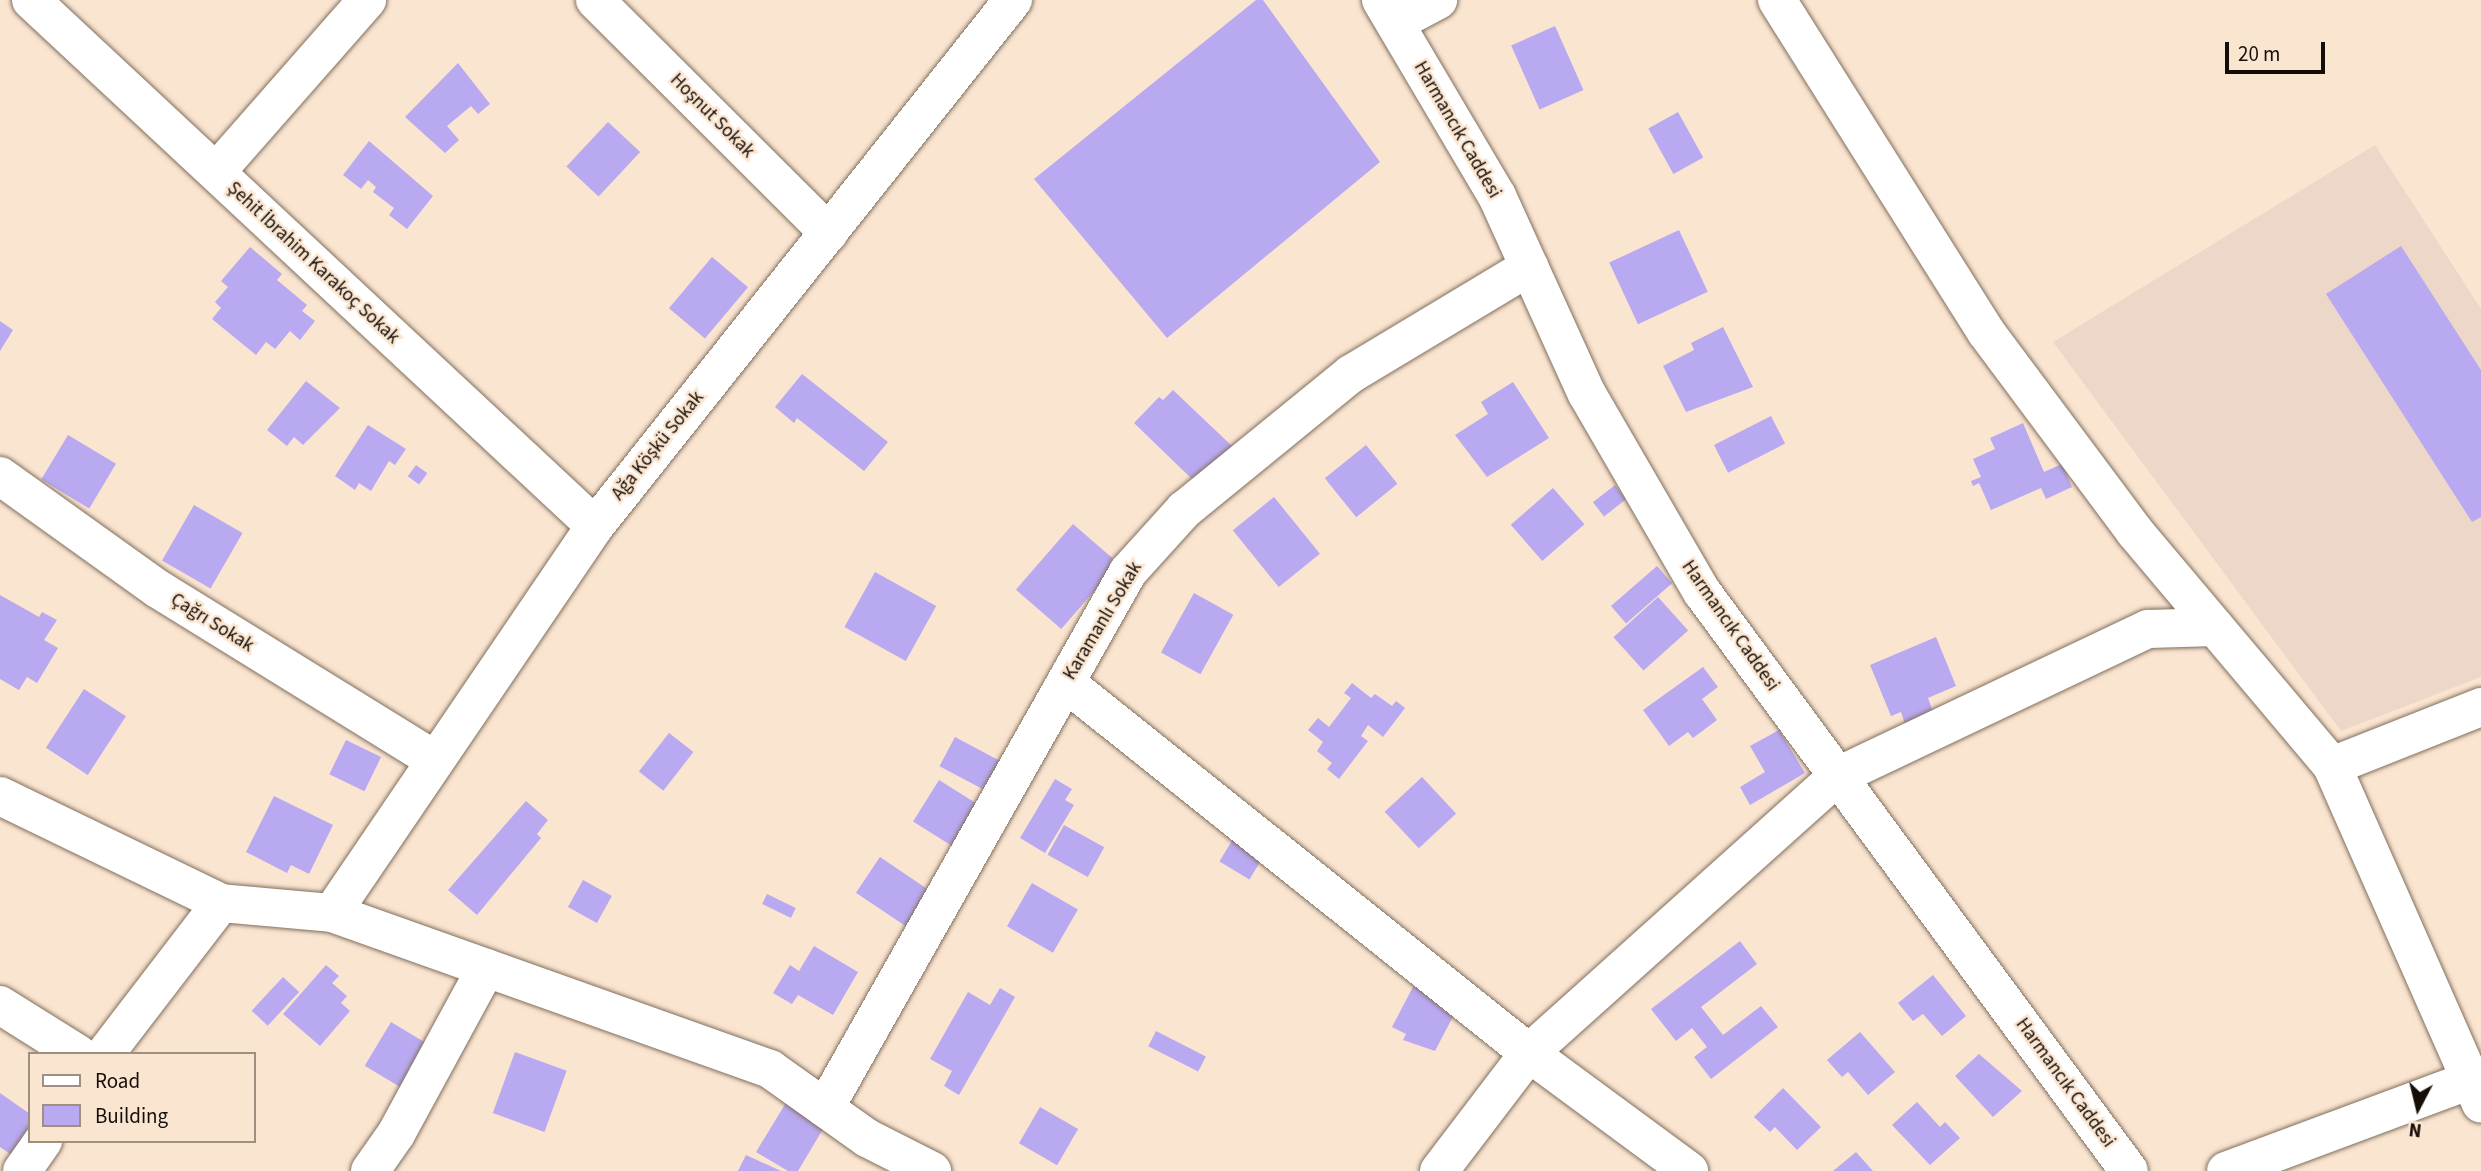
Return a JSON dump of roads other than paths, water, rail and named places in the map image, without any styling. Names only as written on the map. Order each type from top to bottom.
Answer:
[{"type":"street","name":"Şehit İbrahim Karakoç Sokak","points":[[31,0],[595,526]]},
{"type":"street","points":[[215,172],[366,0]]},
{"type":"street","name":"Hoşnut Sokak","points":[[595,0],[829,233]]},
{"type":"street","name":"Ağa Köşkü Sokak","points":[[332,913],[433,759],[595,526],[1013,0]]},
{"type":"street","points":[[1388,12],[1438,0]]},
{"type":"street","points":[[1777,0],[1986,332],[2135,532],[2332,766],[2478,1087],[2226,1171]]},
{"type":"street","name":"Harmancık Caddesi","points":[[1388,12],[1497,196],[1587,394],[1702,592],[2129,1171]]},
{"type":"street","name":"Karamanlı Sokak","points":[[825,1108],[1128,572],[1184,510],[1350,374],[1529,267]]},
{"type":"street","name":"Çağrı Sokak","points":[[0,476],[158,589],[433,759]]},
{"type":"street","points":[[1439,1171],[1529,1053],[1838,776],[2148,629],[2215,627]]},
{"type":"street","points":[[1066,683],[1529,1053],[1689,1171]]},
{"type":"street","points":[[2332,766],[2481,707]]},
{"type":"street","points":[[0,796],[221,903],[332,913],[770,1069],[867,1138],[932,1171]]},
{"type":"street","points":[[108,1052],[221,903]]},
{"type":"street","points":[[370,1171],[396,1134],[486,968]]},
{"type":"street","points":[[0,1005],[75,1052]]},
{"type":"street","points":[[22,1171],[42,1143]]}]
